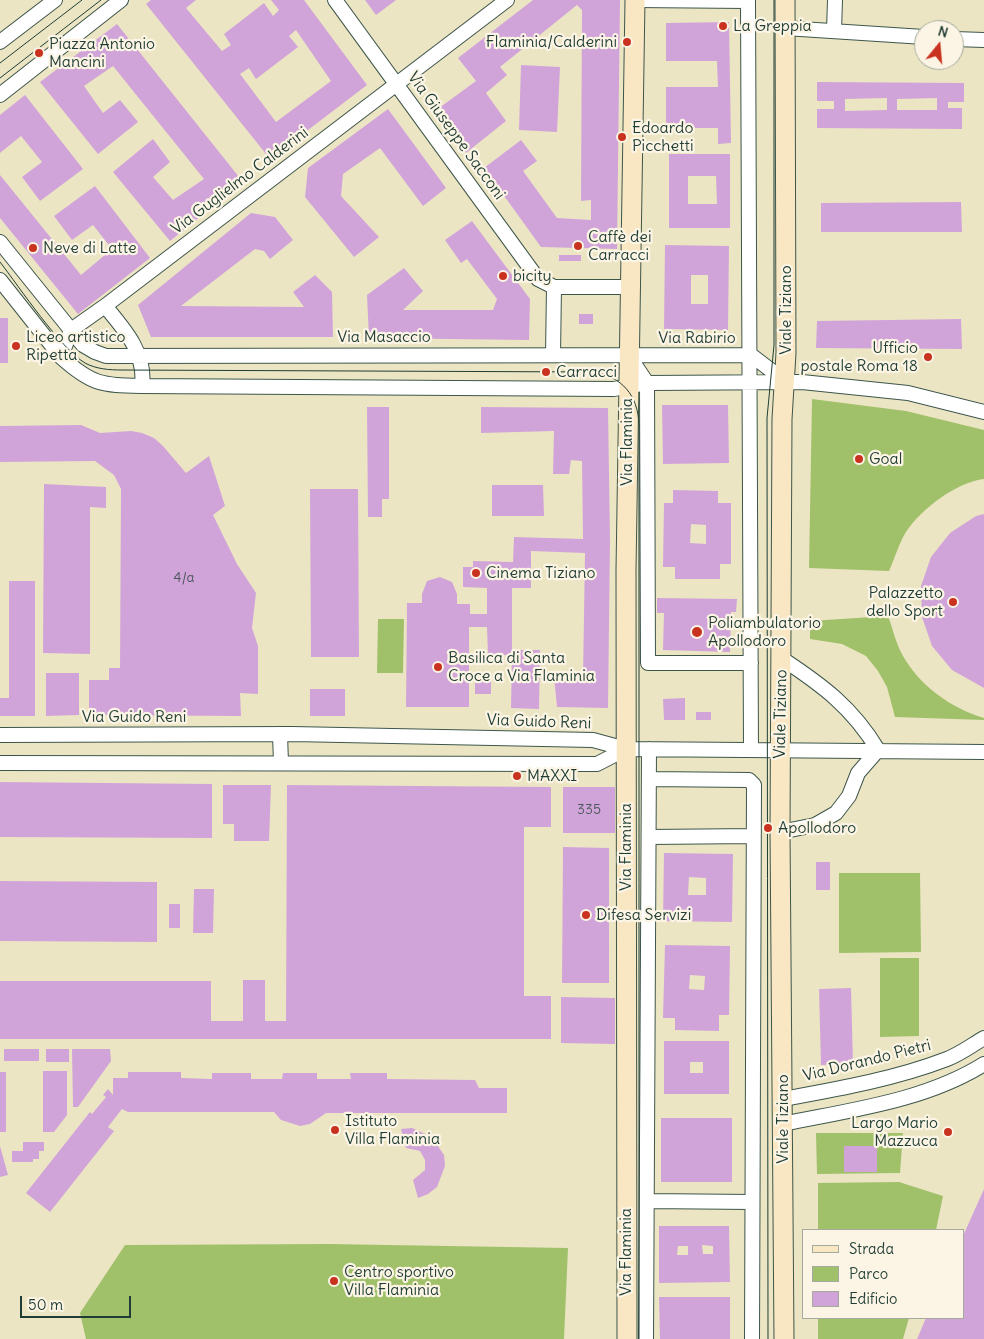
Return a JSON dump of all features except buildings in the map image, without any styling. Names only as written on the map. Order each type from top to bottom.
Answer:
[{"type":"street","points":[[0,42],[55,0]]},
{"type":"street","points":[[0,95],[122,0]]},
{"type":"street","name":"Via Giuseppe Sacconi","points":[[335,0],[538,279],[554,287]]},
{"type":"street","name":"Via Guglielmo Calderini","points":[[72,330],[507,0]]},
{"type":"street","points":[[635,0],[748,0]]},
{"type":"street","name":"Via Flaminia","points":[[627,1339],[626,749],[628,388],[635,0]]},
{"type":"street","name":"Viale Tiziano","points":[[748,0],[752,750]]},
{"type":"street","name":"Viale Tiziano","points":[[784,1339],[780,750],[781,658],[794,382],[785,0]]},
{"type":"street","points":[[834,31],[836,0]]},
{"type":"street","points":[[785,28],[914,36]]},
{"type":"street","points":[[964,39],[984,40]]},
{"type":"street","name":"Via Masaccio","points":[[0,242],[83,345],[95,352],[116,357],[630,356]]},
{"type":"street","points":[[0,280],[61,358],[97,383],[142,386],[338,389],[628,388],[647,383],[794,382],[897,391],[984,412],[984,406]]},
{"type":"street","points":[[553,355],[554,287],[631,287]]},
{"type":"street","points":[[105,306],[131,340],[140,356],[143,370],[142,386]]},
{"type":"street","points":[[61,358],[72,330]]},
{"type":"street","name":"Via Flaminia","points":[[630,356],[647,383],[648,663],[751,663]]},
{"type":"street","name":"Via Rabirio","points":[[630,356],[751,356],[794,382]]},
{"type":"street","points":[[781,658],[842,702],[860,722],[878,750]]},
{"type":"street","points":[[280,734],[281,763]]},
{"type":"street","name":"Via Guido Reni","points":[[0,735],[280,734],[593,740],[626,749]]},
{"type":"street","points":[[0,764],[597,764],[626,749],[984,752]]},
{"type":"street","name":"Via Flaminia","points":[[646,1339],[649,749]]},
{"type":"street","points":[[780,832],[815,825],[836,813],[849,796],[858,773],[878,750]]},
{"type":"street","name":"Viale Tiziano","points":[[649,779],[750,781],[754,786],[752,1339]]},
{"type":"street","points":[[649,837],[753,836]]},
{"type":"street","name":"Via Dorando Pietri","points":[[783,1099],[875,1081],[955,1055],[984,1038]]},
{"type":"street","points":[[931,1064],[938,1087]]},
{"type":"street","points":[[783,1124],[872,1105],[938,1087],[984,1064]]},
{"type":"street","points":[[647,1201],[752,1202]]},
{"type":"green space","points":[[812,399],[906,411],[984,430],[984,479],[963,485],[951,491],[921,514],[906,532],[889,571],[809,568]]},
{"type":"green space","points":[[888,616],[896,641],[910,667],[918,677],[948,702],[984,718],[984,720],[895,717],[887,687],[878,671],[866,656],[842,644],[810,639],[810,621]]},
{"type":"green space","points":[[378,619],[404,619],[403,673],[377,673]]},
{"type":"green space","points":[[839,873],[920,873],[921,952],[839,953]]},
{"type":"green space","points":[[880,958],[919,958],[919,1036],[880,1037]]},
{"type":"green space","points":[[816,1133],[903,1133],[900,1173],[817,1174]]},
{"type":"green space","points":[[899,1182],[943,1196],[936,1229],[818,1229],[818,1183]]},
{"type":"green space","name":"Centro sportivo Villa Flaminia","points":[[329,1244],[568,1248],[564,1339],[86,1339],[80,1313],[125,1245]]},
{"type":"green space","points":[[818,1319],[909,1319],[903,1339],[818,1339]]},
{"type":"tram line","points":[[0,63],[82,0]]},
{"type":"tram line","points":[[0,78],[101,0]]},
{"type":"tram line","points":[[768,1339],[767,418],[774,345],[774,0]]},
{"type":"tram line","points":[[0,262],[64,345],[85,363],[98,368],[122,370],[594,372],[613,378],[627,389],[632,396],[638,414],[639,425],[639,1339]]},
{"type":"place","name":"La Greppia","points":[[723,26]]},
{"type":"place","name":"Flaminia/Calderini","points":[[627,42]]},
{"type":"place","name":"Piazza Antonio Mancini","points":[[39,53]]},
{"type":"place","name":"Edoardo Picchetti","points":[[622,137]]},
{"type":"place","name":"Caffè dei Carracci","points":[[578,246]]},
{"type":"place","name":"Neve di Latte","points":[[33,248]]},
{"type":"place","name":"bicity","points":[[503,276]]},
{"type":"place","name":"Liceo artistico Ripetta","points":[[16,346]]},
{"type":"place","name":"Ufficio postale Roma 18","points":[[928,357]]},
{"type":"place","name":"Carracci","points":[[546,372]]},
{"type":"place","name":"Goal","points":[[859,459]]},
{"type":"place","name":"Cinema Tiziano","points":[[476,573]]},
{"type":"place","name":"Palazzetto dello Sport","points":[[953,602]]},
{"type":"place","name":"Poliambulatorio Apollodoro","points":[[697,632]]},
{"type":"place","name":"Basilica di Santa Croce a Via Flaminia","points":[[438,667]]},
{"type":"place","name":"MAXXI","points":[[517,776]]},
{"type":"place","name":"Apollodoro","points":[[768,828]]},
{"type":"place","name":"Difesa Servizi","points":[[586,915]]},
{"type":"place","name":"Istituto Villa Flaminia","points":[[335,1130]]},
{"type":"place","name":"Largo Mario Mazzuca","points":[[948,1132]]},
{"type":"place","name":"Centro sportivo Villa Flaminia","points":[[334,1281]]}]
